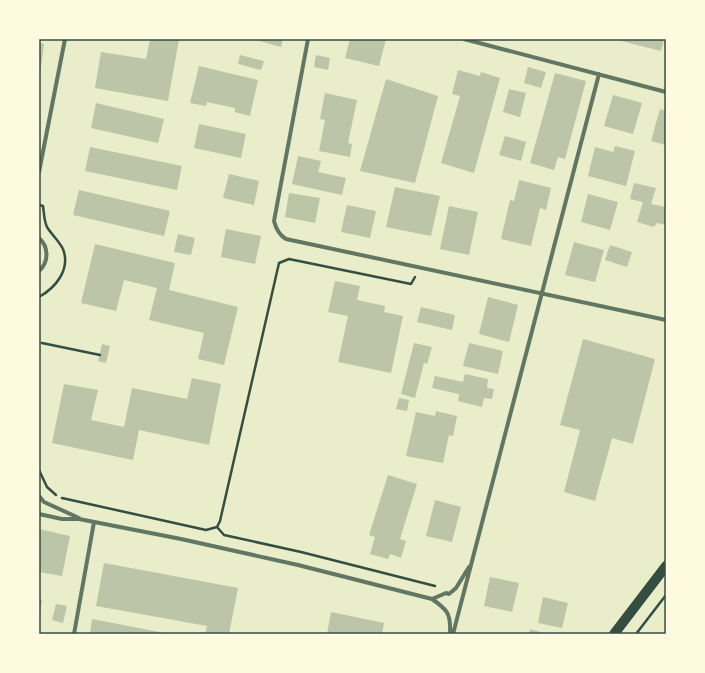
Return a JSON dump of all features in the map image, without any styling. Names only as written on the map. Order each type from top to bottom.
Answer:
[{"type":"main road","points":[[616,633],[666,566]]},
{"type":"street","points":[[39,172],[65,39]]},
{"type":"street","points":[[308,39],[274,221],[278,232],[286,240],[666,320]]},
{"type":"street","points":[[464,39],[666,92]]},
{"type":"street","points":[[452,634],[472,563],[599,74]]},
{"type":"street","points":[[39,238],[43,241],[47,259],[39,271]]},
{"type":"street","points":[[39,496],[49,505],[80,518],[94,522],[181,539],[298,565],[432,599],[443,607],[450,617],[452,634]]},
{"type":"street","points":[[39,514],[62,519],[80,518]]},
{"type":"street","points":[[74,634],[94,522]]},
{"type":"street","points":[[432,599],[446,593],[449,594],[456,588],[472,563]]},
{"type":"path","points":[[39,470],[47,487],[58,497],[206,530],[217,528],[220,521],[279,262],[289,258],[411,284],[419,268]]},
{"type":"path","points":[[42,343],[100,355]]},
{"type":"path","points":[[636,634],[666,595]]},
{"type":"building","points":[[150,39],[179,39],[168,101],[95,88],[101,52],[146,59]]},
{"type":"building","points":[[252,39],[283,39],[281,47]]},
{"type":"building","points":[[350,39],[386,39],[379,66],[345,58]]},
{"type":"building","points":[[614,39],[664,39],[661,51]]},
{"type":"building","points":[[39,43],[44,44],[40,75],[39,75]]},
{"type":"building","points":[[240,55],[264,61],[261,70],[238,64]]},
{"type":"building","points":[[316,55],[330,58],[328,70],[314,67]]},
{"type":"building","points":[[199,66],[258,80],[250,116],[235,112],[235,108],[207,102],[206,106],[190,103]]},
{"type":"building","points":[[528,67],[546,72],[541,88],[524,83]]},
{"type":"building","points":[[458,70],[480,76],[481,72],[500,78],[474,173],[441,163],[460,96],[452,94]]},
{"type":"building","points":[[555,73],[586,81],[565,159],[558,157],[554,170],[530,163]]},
{"type":"building","points":[[386,79],[438,96],[415,183],[360,171]]},
{"type":"building","points":[[509,89],[526,93],[520,117],[503,112]]},
{"type":"building","points":[[325,93],[357,100],[348,143],[352,144],[350,157],[319,151],[325,120],[320,119]]},
{"type":"building","points":[[613,95],[642,103],[633,134],[604,126]]},
{"type":"building","points":[[96,103],[164,119],[158,143],[91,128]]},
{"type":"building","points":[[660,109],[666,111],[666,145],[651,141]]},
{"type":"building","points":[[199,124],[246,134],[241,158],[194,148]]},
{"type":"building","points":[[505,136],[526,142],[521,161],[499,155]]},
{"type":"building","points":[[615,146],[635,151],[626,186],[588,176],[595,147],[613,152]]},
{"type":"building","points":[[90,147],[182,166],[177,190],[85,171]]},
{"type":"building","points":[[298,156],[321,161],[318,172],[346,178],[342,195],[292,184]]},
{"type":"building","points":[[229,174],[259,181],[254,205],[223,198]]},
{"type":"building","points":[[519,180],[551,188],[546,210],[540,208],[531,246],[501,239],[510,200],[514,201]]},
{"type":"building","points":[[634,183],[656,188],[651,204],[666,207],[666,225],[657,223],[654,227],[637,222],[643,202],[630,199]]},
{"type":"building","points":[[395,187],[440,196],[431,236],[386,227]]},
{"type":"building","points":[[79,190],[170,211],[164,236],[73,215]]},
{"type":"building","points":[[289,193],[320,198],[315,223],[285,217]]},
{"type":"building","points":[[588,194],[618,202],[610,230],[581,222]]},
{"type":"building","points":[[347,205],[376,211],[370,238],[341,232]]},
{"type":"building","points":[[449,206],[478,212],[469,255],[440,249]]},
{"type":"building","points":[[226,229],[261,236],[255,264],[221,257]]},
{"type":"building","points":[[178,234],[195,238],[191,255],[174,252]]},
{"type":"building","points":[[574,242],[604,250],[595,282],[565,275]]},
{"type":"building","points":[[95,244],[175,263],[169,290],[238,307],[224,365],[198,359],[204,333],[149,320],[157,288],[124,280],[116,311],[81,303]]},
{"type":"building","points":[[610,245],[632,252],[627,267],[605,260]]},
{"type":"building","points":[[335,281],[360,286],[357,300],[385,306],[384,312],[403,316],[391,373],[338,362],[348,316],[328,312]]},
{"type":"building","points":[[488,297],[518,305],[509,342],[479,334]]},
{"type":"building","points":[[421,307],[455,315],[452,330],[417,322]]},
{"type":"building","points":[[583,339],[655,359],[633,444],[612,438],[595,501],[564,492],[580,430],[560,425]]},
{"type":"building","points":[[414,343],[432,347],[427,364],[424,363],[415,398],[401,394]]},
{"type":"building","points":[[469,343],[503,351],[498,374],[463,366]]},
{"type":"building","points":[[102,344],[110,346],[106,363],[98,361]]},
{"type":"building","points":[[465,374],[488,379],[487,388],[494,389],[492,399],[484,398],[482,407],[458,401],[459,394],[432,388],[435,376],[463,382]]},
{"type":"building","points":[[192,378],[221,384],[209,445],[139,430],[133,460],[52,443],[64,384],[98,390],[91,420],[124,427],[132,388],[187,399]]},
{"type":"building","points":[[399,398],[409,400],[407,411],[396,409]]},
{"type":"building","points":[[436,411],[457,416],[453,436],[449,435],[443,463],[406,456],[416,412],[435,416]]},
{"type":"building","points":[[388,475],[417,484],[400,539],[406,541],[401,558],[390,554],[388,559],[370,554],[375,537],[369,535]]},
{"type":"building","points":[[435,500],[461,507],[452,542],[426,536]]},
{"type":"building","points":[[39,529],[70,536],[62,576],[39,572]]},
{"type":"building","points":[[104,563],[238,588],[229,634],[205,634],[207,626],[96,606]]},
{"type":"building","points":[[490,577],[519,583],[512,612],[484,606]]},
{"type":"building","points":[[543,597],[568,603],[562,628],[538,623]]},
{"type":"building","points":[[39,599],[42,600],[40,613],[39,613]]},
{"type":"building","points":[[56,604],[67,606],[63,623],[52,620]]},
{"type":"building","points":[[331,612],[384,623],[382,634],[327,634]]},
{"type":"building","points":[[92,619],[165,633],[165,634],[90,634]]},
{"type":"building","points":[[530,629],[547,634],[529,634]]}]
